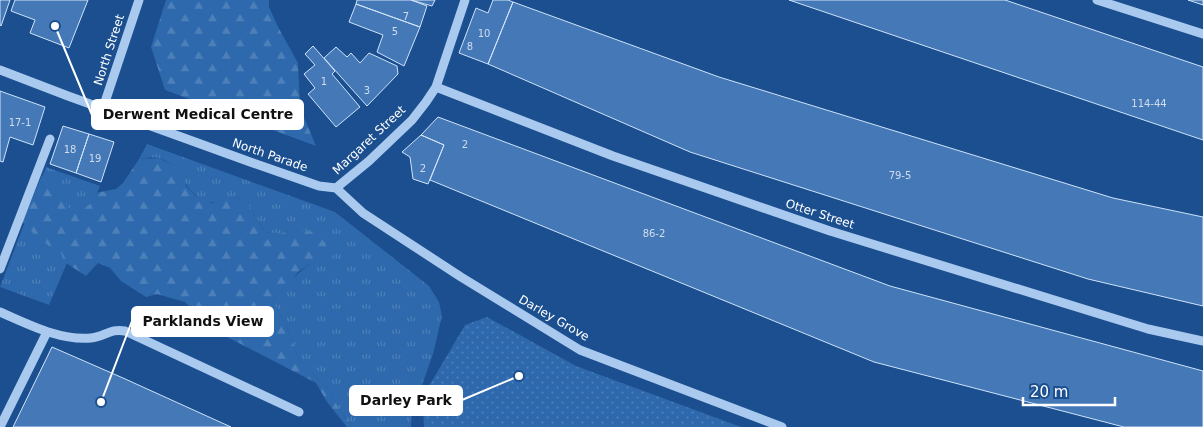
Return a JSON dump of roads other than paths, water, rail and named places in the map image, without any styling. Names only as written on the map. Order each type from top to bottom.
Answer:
[{"type":"street","name":"North Street","points":[[103,108],[139,0]]},
{"type":"street","name":"Margaret Street","points":[[336,188],[369,161],[412,120],[436,87],[465,0]]},
{"type":"street","points":[[1097,0],[1203,34]]},
{"type":"street","name":"North Parade","points":[[0,70],[278,172],[319,186],[336,188]]},
{"type":"street","name":"Otter Street","points":[[436,87],[613,156],[830,231],[1148,329],[1203,341]]},
{"type":"street","points":[[0,269],[50,139]]},
{"type":"street","name":"Darley Grove","points":[[336,188],[371,218],[580,350],[782,427]]},
{"type":"street","points":[[0,312],[47,332],[91,338],[116,329],[125,331],[300,412]]},
{"type":"street","points":[[0,427],[47,332]]},
{"type":"place","name":"Derwent Medical Centre","points":[[55,26]]},
{"type":"place","name":"Darley Park","points":[[519,376]]},
{"type":"place","name":"Parklands View","points":[[101,402]]}]
